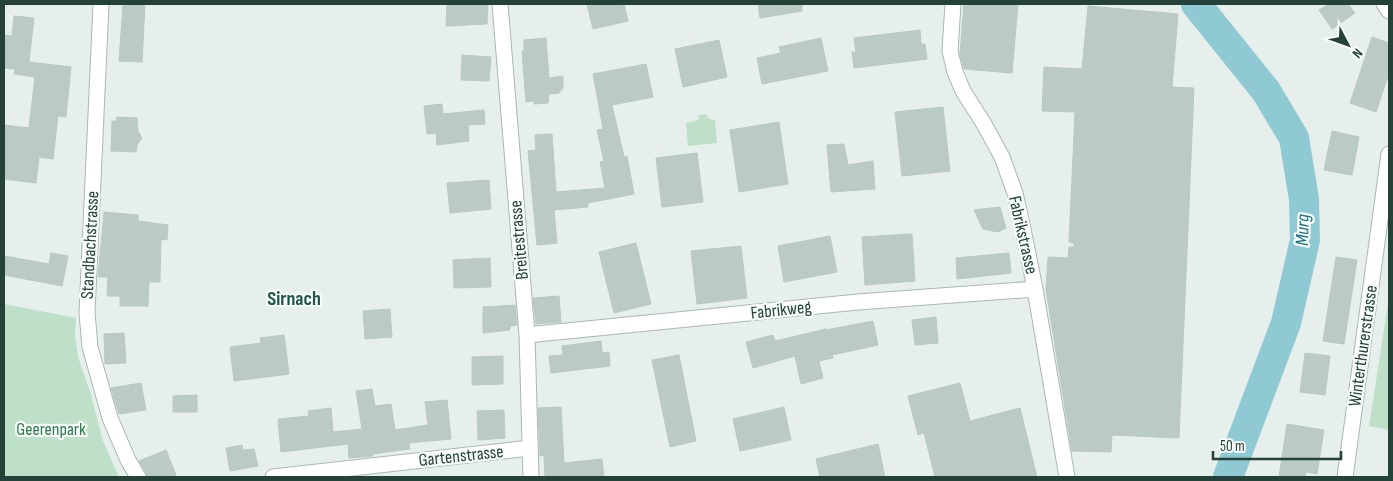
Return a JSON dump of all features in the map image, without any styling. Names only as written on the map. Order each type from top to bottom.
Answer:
[{"type":"street","name":"Standbachstrasse","points":[[101,4],[87,314],[90,347],[110,418],[128,460],[138,477]]},
{"type":"street","name":"Breitestrasse","points":[[500,4],[526,335],[531,477]]},
{"type":"street","name":"Fabrikstrasse","points":[[952,4],[950,51],[955,72],[963,91],[1002,157],[1015,193],[1035,289],[1067,477]]},
{"type":"street","points":[[1384,4],[1389,11]]},
{"type":"street","name":"Winterthurerstrasse","points":[[1345,477],[1389,154]]},
{"type":"street","name":"Fabrikweg","points":[[526,335],[858,302],[1035,289]]},
{"type":"street","name":"Gartenstrasse","points":[[273,477],[530,448]]},
{"type":"green space","points":[[706,114],[709,119],[715,120],[717,143],[688,146],[686,123],[699,120],[698,115]]},
{"type":"green space","points":[[1389,297],[1389,430],[1369,426]]},
{"type":"green space","name":"Geerenpark","points":[[4,304],[76,318],[75,335],[78,357],[90,391],[103,441],[119,477],[4,477]]},
{"type":"building","points":[[123,4],[145,4],[142,62],[119,61]]},
{"type":"building","points":[[447,4],[488,4],[487,24],[446,26]]},
{"type":"building","points":[[587,4],[624,4],[628,21],[593,29]]},
{"type":"building","points":[[758,4],[802,4],[802,11],[760,18]]},
{"type":"building","points":[[964,4],[1018,4],[1012,73],[964,69],[960,54]]},
{"type":"building","points":[[1329,4],[1348,4],[1355,13],[1332,29],[1319,10]]},
{"type":"building","points":[[1088,6],[1178,14],[1172,87],[1194,88],[1179,438],[1112,435],[1111,452],[1072,451],[1046,290],[1048,257],[1068,258],[1069,247],[1074,247],[1074,243],[1069,242],[1075,112],[1042,111],[1044,67],[1082,69]]},
{"type":"building","points":[[14,16],[34,18],[29,62],[71,67],[66,117],[58,116],[53,159],[39,157],[36,183],[4,179],[4,125],[29,128],[35,77],[14,74],[15,69],[4,68],[4,35],[12,36]]},
{"type":"building","points":[[920,30],[921,44],[925,44],[927,59],[854,68],[852,52],[856,52],[854,38]]},
{"type":"building","points":[[1372,37],[1389,43],[1389,73],[1376,112],[1350,103]]},
{"type":"building","points":[[546,38],[549,78],[563,76],[563,88],[559,93],[549,94],[548,103],[534,104],[534,101],[526,102],[522,51],[524,51],[524,40]]},
{"type":"building","points":[[821,38],[828,71],[762,84],[757,58],[781,53],[779,47]]},
{"type":"building","points":[[719,40],[727,77],[683,87],[675,49]]},
{"type":"building","points":[[462,55],[491,57],[489,81],[461,80]]},
{"type":"building","points":[[646,64],[653,97],[612,105],[624,157],[627,156],[634,194],[588,203],[588,207],[554,210],[557,243],[537,245],[528,151],[536,150],[535,135],[552,134],[556,192],[605,188],[600,162],[604,161],[597,130],[603,129],[593,74]]},
{"type":"building","points":[[442,104],[443,114],[484,110],[485,124],[468,125],[469,141],[437,145],[436,133],[427,134],[424,106]]},
{"type":"building","points":[[943,107],[950,171],[902,176],[895,112]]},
{"type":"building","points":[[117,117],[137,118],[138,131],[142,138],[137,145],[136,152],[111,151],[112,121],[116,121]]},
{"type":"building","points":[[779,122],[788,184],[739,192],[730,130]]},
{"type":"building","points":[[1332,131],[1359,137],[1352,175],[1324,170]]},
{"type":"building","points":[[844,144],[848,165],[873,161],[875,189],[831,192],[827,145]]},
{"type":"building","points":[[697,153],[703,202],[662,207],[656,158]]},
{"type":"building","points":[[489,180],[491,209],[450,213],[447,183]]},
{"type":"building","points":[[1000,207],[1006,228],[998,232],[983,229],[974,210]]},
{"type":"building","points":[[104,212],[138,215],[138,221],[168,225],[167,240],[161,239],[160,282],[149,282],[148,306],[120,306],[120,296],[107,296],[108,277],[98,277]]},
{"type":"building","points":[[912,234],[915,281],[865,285],[862,237]]},
{"type":"building","points":[[830,236],[837,272],[784,282],[778,246]]},
{"type":"building","points":[[636,243],[651,304],[614,313],[599,252]]},
{"type":"building","points":[[741,246],[747,298],[697,304],[691,251]]},
{"type":"building","points":[[51,253],[68,256],[62,286],[4,275],[4,256],[49,264]]},
{"type":"building","points":[[1009,253],[1011,273],[957,279],[956,258]]},
{"type":"building","points":[[1336,257],[1357,260],[1344,344],[1323,341]]},
{"type":"building","points":[[490,258],[491,287],[454,288],[453,260]]},
{"type":"building","points":[[559,296],[561,322],[536,324],[533,298]]},
{"type":"building","points":[[515,305],[517,325],[510,326],[510,330],[483,333],[483,307]]},
{"type":"building","points":[[390,309],[392,337],[365,339],[363,311]]},
{"type":"building","points":[[936,317],[938,343],[915,345],[912,320]]},
{"type":"building","points":[[873,321],[878,345],[832,355],[833,358],[819,361],[823,378],[801,384],[795,356],[753,368],[746,342],[773,335],[775,341],[826,329]]},
{"type":"building","points":[[124,333],[126,363],[105,364],[104,334]]},
{"type":"building","points":[[284,335],[289,374],[234,381],[230,347],[261,343],[260,338]]},
{"type":"building","points":[[601,341],[602,353],[609,352],[610,366],[551,373],[549,356],[563,355],[562,346]]},
{"type":"building","points":[[1305,353],[1330,356],[1325,395],[1300,392]]},
{"type":"building","points":[[679,355],[696,441],[670,447],[652,360]]},
{"type":"building","points":[[503,356],[503,384],[472,385],[472,357]]},
{"type":"building","points":[[141,383],[146,410],[119,414],[111,388]]},
{"type":"building","points":[[960,383],[970,421],[1020,408],[1037,477],[935,477],[924,433],[918,435],[908,396]]},
{"type":"building","points":[[372,389],[375,406],[391,404],[395,430],[428,425],[425,402],[447,400],[451,439],[409,443],[410,449],[372,454],[373,456],[349,458],[348,444],[281,452],[278,419],[309,416],[308,411],[331,408],[333,432],[362,429],[356,391]]},
{"type":"building","points":[[197,395],[197,412],[173,412],[173,396]]},
{"type":"building","points":[[561,407],[564,463],[602,459],[604,477],[545,477],[544,455],[540,456],[538,408]]},
{"type":"building","points":[[784,407],[791,440],[740,451],[733,419]]},
{"type":"building","points":[[504,410],[505,438],[478,440],[477,411]]},
{"type":"building","points":[[1287,424],[1324,430],[1317,474],[1306,472],[1305,477],[1279,477]]},
{"type":"building","points":[[878,444],[885,477],[820,477],[816,459]]},
{"type":"building","points":[[242,445],[243,450],[254,449],[258,466],[230,471],[226,448]]},
{"type":"building","points":[[166,450],[176,475],[147,477],[139,461]]},
{"type":"waterway","name":"Murg","points":[[1196,4],[1266,91],[1294,138],[1304,199],[1305,240],[1286,323],[1228,477]]},
{"type":"district","name":"Sirnach","points":[[294,299]]}]
